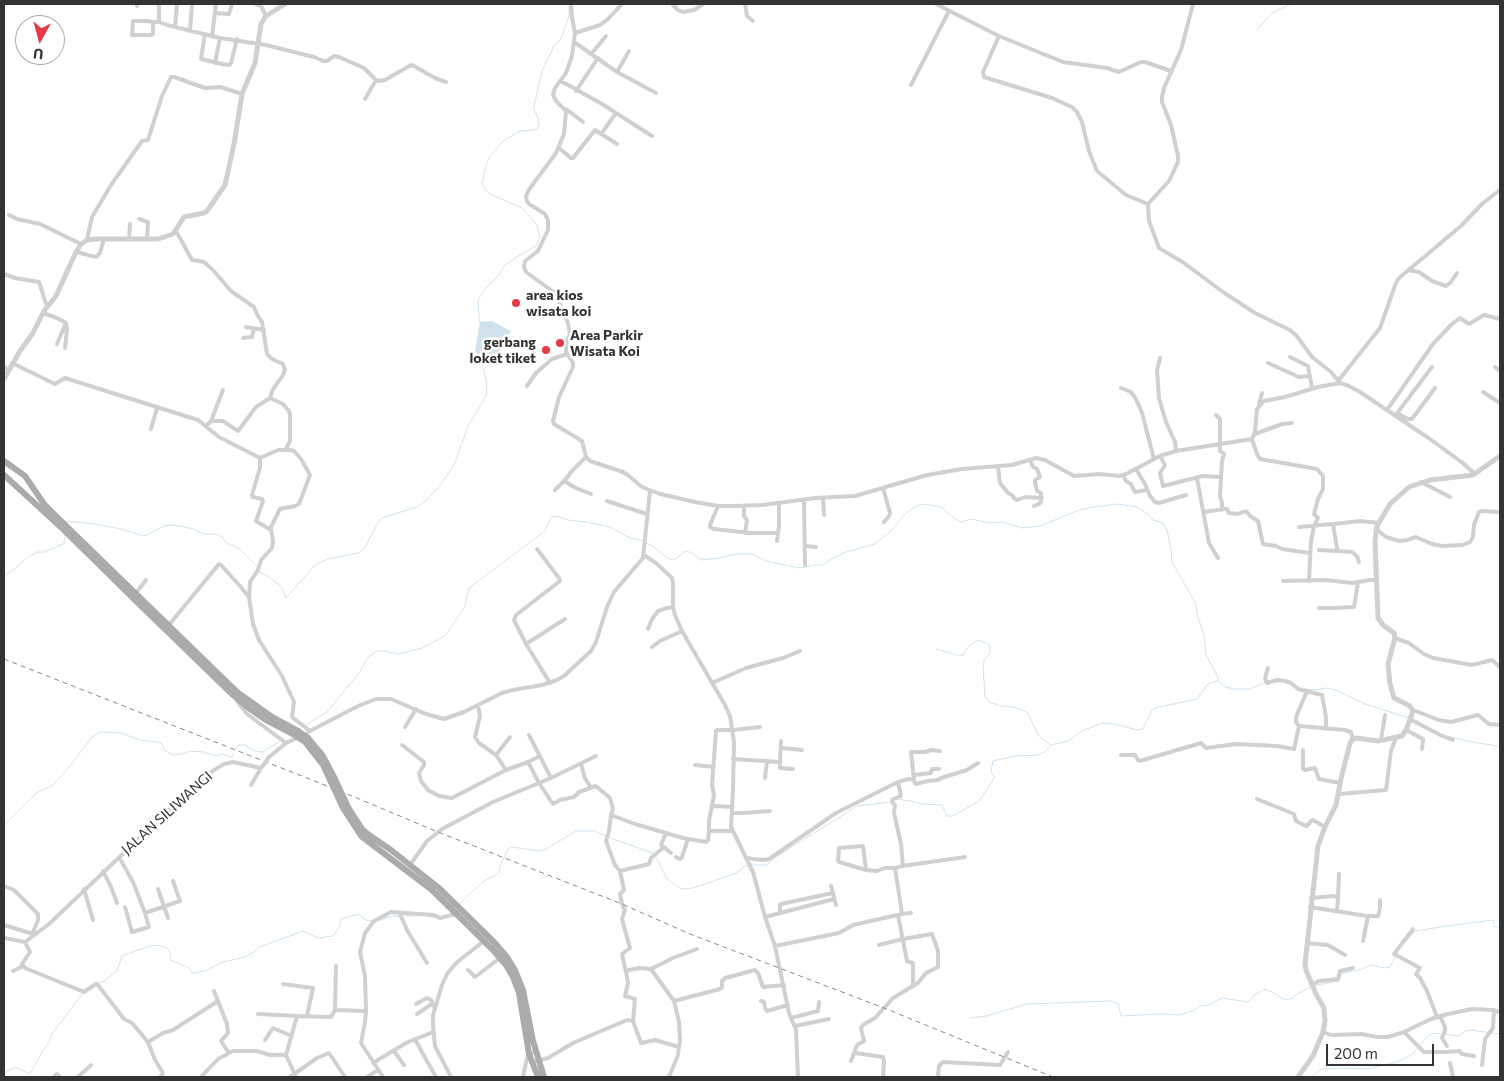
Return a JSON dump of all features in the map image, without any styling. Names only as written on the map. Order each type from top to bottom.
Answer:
[{"type":"main road","points":[[4,461],[25,476],[44,504],[233,695],[266,720],[300,729]]},
{"type":"main road","points":[[4,475],[136,593],[237,692],[272,717],[300,729],[308,737],[333,780],[356,830],[363,838],[432,890],[484,941],[510,971],[519,993],[532,1053],[544,1077]]},
{"type":"main road","points":[[346,808],[368,835],[410,865],[454,902],[494,942],[512,964],[523,990],[532,1053]]},
{"type":"main road","points":[[535,1061],[538,1077]]},
{"type":"street","points":[[159,4],[159,22]]},
{"type":"street","points":[[175,27],[176,4]]},
{"type":"street","points":[[190,31],[192,4]]},
{"type":"street","points":[[212,36],[216,4]]},
{"type":"street","points":[[214,13],[229,14],[232,4]]},
{"type":"street","points":[[255,4],[261,6],[266,16]]},
{"type":"street","points":[[4,379],[6,368],[12,363],[33,333],[43,313],[56,296],[81,244],[87,240],[104,239],[158,240],[170,236],[176,231],[184,217],[206,212],[225,185],[242,94],[255,63],[261,24],[266,16],[285,4]]},
{"type":"street","points":[[571,4],[575,33],[570,63],[553,95],[556,102],[583,122]]},
{"type":"street","points":[[575,33],[600,25],[622,4]]},
{"type":"street","points":[[672,4],[683,12],[694,10],[703,4]]},
{"type":"street","points":[[745,4],[747,16],[754,21]]},
{"type":"street","points":[[936,4],[999,36],[1067,63],[1104,67],[1119,72],[1145,62],[1171,71]]},
{"type":"street","points":[[1194,4],[1181,50],[1164,88],[1162,101],[1171,125],[1178,162],[1169,181],[1148,204],[1150,221],[1159,248],[1184,263],[1255,313],[1290,330],[1296,335],[1315,361],[1331,372],[1339,382],[1353,388],[1396,415],[1475,474]]},
{"type":"street","points":[[911,86],[949,11]]},
{"type":"street","points":[[153,22],[151,36],[132,35],[132,21],[159,22],[220,38],[317,57],[322,61],[327,61],[334,56],[364,68],[376,80],[385,80],[414,66],[446,82]]},
{"type":"street","points":[[205,34],[201,59],[215,63],[231,64],[237,40]]},
{"type":"street","points":[[592,53],[606,36]]},
{"type":"street","points":[[999,36],[983,72],[984,77],[1052,98],[1072,108],[1077,112],[1082,122],[1089,152],[1097,171],[1126,195],[1148,204]]},
{"type":"street","points":[[215,63],[220,38]]},
{"type":"street","points":[[574,42],[617,72],[656,93]]},
{"type":"street","points":[[617,72],[629,51]]},
{"type":"street","points":[[576,91],[598,58]]},
{"type":"street","points":[[87,240],[92,217],[110,185],[142,141],[148,140],[162,96],[171,77],[174,76],[203,87],[220,87],[242,94]]},
{"type":"street","points":[[365,99],[376,80]]},
{"type":"street","points":[[561,81],[602,104],[652,136]]},
{"type":"street","points":[[566,109],[564,134],[559,148],[527,192],[526,199],[545,214],[548,226],[547,234],[538,251],[525,261],[524,268],[526,272],[551,289],[557,296],[570,328],[566,349],[573,367],[562,390],[553,421],[554,424],[582,441],[586,457],[590,461],[623,472],[642,487],[669,496],[718,506],[744,506],[855,496],[927,475],[998,467],[1042,459],[1074,476],[1123,475],[1160,456],[1176,451],[1219,445],[1253,436],[1282,424],[1292,424]]},
{"type":"street","points":[[601,134],[616,113]]},
{"type":"street","points":[[559,148],[573,158],[594,130],[617,144]]},
{"type":"street","points":[[1259,405],[1264,401],[1339,382],[1380,328],[1396,283],[1408,270],[1461,226],[1483,203],[1500,190]]},
{"type":"street","points":[[9,215],[40,224],[81,244]]},
{"type":"street","points":[[139,219],[148,222],[147,239]]},
{"type":"street","points":[[129,239],[130,224]]},
{"type":"street","points":[[176,231],[192,260],[204,262],[231,291],[254,307],[262,322],[267,354],[283,364],[285,370],[272,391],[270,398],[256,406],[238,431],[223,420],[211,421]]},
{"type":"street","points":[[76,252],[96,257],[100,253],[104,239]]},
{"type":"street","points":[[1408,270],[1419,272],[1432,281],[1446,286],[1457,273]]},
{"type":"street","points":[[4,274],[40,282],[47,307]]},
{"type":"street","points":[[43,313],[66,323]]},
{"type":"street","points":[[1387,410],[1433,344],[1452,324],[1460,318],[1470,324],[1484,314],[1500,319]]},
{"type":"street","points":[[57,344],[66,323]]},
{"type":"street","points":[[65,348],[66,323]]},
{"type":"street","points":[[246,327],[264,330]]},
{"type":"street","points":[[243,338],[252,337],[254,329]]},
{"type":"street","points":[[527,386],[533,376],[552,359],[567,354]]},
{"type":"street","points":[[1290,357],[1308,366],[1312,388]]},
{"type":"street","points":[[1160,358],[1157,370],[1159,398],[1166,422],[1175,442],[1176,451]]},
{"type":"street","points":[[12,363],[55,384],[65,378],[198,420],[219,437],[260,458]]},
{"type":"street","points":[[1268,363],[1300,377],[1310,376]]},
{"type":"street","points":[[1396,415],[1432,367]]},
{"type":"street","points":[[1495,368],[1500,371]]},
{"type":"street","points":[[1121,388],[1131,392],[1136,399],[1142,413],[1154,459]]},
{"type":"street","points":[[1396,415],[1412,419],[1435,388]]},
{"type":"street","points":[[206,426],[211,421],[222,390]]},
{"type":"street","points":[[1484,392],[1500,403]]},
{"type":"street","points":[[1262,393],[1253,436],[1256,454],[1260,459],[1317,469],[1321,472],[1324,482],[1314,514],[1318,518],[1314,526],[1310,553],[1309,581]]},
{"type":"street","points":[[270,398],[283,404],[289,411],[290,441],[286,449]]},
{"type":"street","points":[[151,429],[157,408]]},
{"type":"street","points":[[1216,415],[1220,419],[1220,451],[1224,454],[1220,496],[1222,509]]},
{"type":"street","points":[[260,458],[278,450],[294,451],[311,477],[299,504],[280,509],[271,527],[273,545],[261,560],[259,569],[250,582],[249,597],[255,630],[282,676],[294,702],[292,717],[308,737]]},
{"type":"street","points":[[1160,456],[1165,465],[1160,473],[1163,486],[1197,478],[1221,477]]},
{"type":"street","points":[[1500,456],[1470,476],[1421,482],[1409,487],[1387,507],[1376,530],[1375,538],[1378,618],[1383,625],[1394,633],[1395,638],[1388,664],[1388,672],[1391,691],[1396,699],[1413,710],[1438,720],[1451,722],[1478,715],[1489,724],[1500,725]]},
{"type":"street","points":[[556,490],[586,457]]},
{"type":"street","points":[[260,458],[260,468],[252,495],[263,501],[256,522],[271,530]]},
{"type":"street","points":[[1030,460],[1040,476],[1035,482],[1037,491],[1041,493],[1042,498],[1041,503],[1034,506]]},
{"type":"street","points":[[998,467],[1000,483],[1014,498],[1017,500],[1028,497],[1042,498]]},
{"type":"street","points":[[1136,469],[1153,501],[1157,503],[1186,495]]},
{"type":"street","points":[[1123,475],[1135,492],[1146,490]]},
{"type":"street","points":[[1197,478],[1209,544],[1218,558]]},
{"type":"street","points":[[564,481],[591,494]]},
{"type":"street","points":[[1421,482],[1450,497]]},
{"type":"street","points":[[883,488],[890,513],[890,516],[884,522]]},
{"type":"street","points":[[251,785],[267,760],[286,743],[308,737],[347,712],[376,699],[391,699],[444,719],[457,715],[502,693],[550,683],[564,676],[591,651],[614,592],[642,561],[650,490]]},
{"type":"street","points":[[823,498],[824,515]]},
{"type":"street","points":[[804,500],[805,565]]},
{"type":"street","points":[[607,501],[647,514]]},
{"type":"street","points":[[777,541],[779,504]]},
{"type":"street","points":[[718,506],[710,527],[719,530],[778,533]]},
{"type":"street","points":[[744,506],[744,516],[747,520],[745,532]]},
{"type":"street","points":[[1203,512],[1227,509],[1229,513],[1235,512],[1238,514],[1246,511],[1250,516],[1257,519],[1263,544],[1310,553]]},
{"type":"street","points":[[1376,530],[1386,537],[1399,541],[1416,537],[1442,546],[1463,545],[1470,542],[1473,537],[1474,525],[1479,512],[1500,512]]},
{"type":"street","points":[[1299,527],[1360,521],[1379,523]]},
{"type":"street","points":[[1333,524],[1338,551]]},
{"type":"street","points":[[805,546],[816,547]]},
{"type":"street","points":[[537,549],[560,580],[558,584],[516,615],[514,620],[550,683]]},
{"type":"street","points":[[1319,550],[1352,552],[1357,556],[1359,562]]},
{"type":"street","points":[[644,555],[672,578],[674,612],[682,631],[728,711],[733,730],[731,826],[753,872],[775,946],[791,1018],[796,1031],[798,1077]]},
{"type":"street","points":[[168,626],[219,564],[249,597]]},
{"type":"street","points":[[136,593],[146,580]]},
{"type":"street","points":[[1283,581],[1325,580],[1358,582],[1377,580]]},
{"type":"street","points":[[1319,608],[1354,606],[1358,582]]},
{"type":"street","points":[[648,629],[658,611],[673,607]]},
{"type":"street","points":[[526,644],[565,619]]},
{"type":"street","points":[[652,647],[660,641],[682,631]]},
{"type":"street","points":[[1395,638],[1409,643],[1433,658],[1475,665],[1492,660],[1500,667]]},
{"type":"street","points":[[712,683],[746,668],[783,658],[800,651]]},
{"type":"street","points":[[1268,668],[1267,683],[1276,680],[1285,681],[1298,689],[1319,693],[1323,696],[1326,729]]},
{"type":"street","points":[[1121,755],[1135,755],[1140,761],[1201,743],[1206,748],[1236,744],[1277,746],[1294,749],[1299,726],[1296,722],[1296,717],[1307,691]]},
{"type":"street","points":[[233,695],[246,714],[286,743]]},
{"type":"street","points":[[478,705],[480,716],[475,736],[480,743],[496,755],[506,770]]},
{"type":"street","points":[[405,727],[416,709]]},
{"type":"street","points":[[1298,1077],[1313,1056],[1323,1032],[1325,1021],[1324,1010],[1305,967],[1310,907],[1317,849],[1324,827],[1335,808],[1350,743],[1353,739],[1358,738],[1376,741],[1403,735],[1413,710]]},
{"type":"street","points":[[1382,740],[1385,715]]},
{"type":"street","points":[[1410,719],[1445,738],[1453,740]]},
{"type":"street","points":[[1299,726],[1349,731],[1353,739]]},
{"type":"street","points":[[611,815],[666,833],[706,842],[708,840],[709,821],[714,795],[712,785],[716,731],[760,728]]},
{"type":"street","points":[[1406,730],[1423,739],[1422,749]]},
{"type":"street","points":[[529,735],[551,778]]},
{"type":"street","points":[[496,755],[510,736]]},
{"type":"street","points":[[1339,794],[1386,790],[1391,751],[1396,738]]},
{"type":"street","points":[[781,741],[780,768],[793,769]]},
{"type":"street","points":[[402,745],[424,762],[419,773],[421,781],[428,790],[439,796],[452,798],[506,770],[540,756]]},
{"type":"street","points":[[781,748],[802,750]]},
{"type":"street","points":[[1303,750],[1303,769],[1315,768],[1319,779],[1340,783]]},
{"type":"street","points":[[940,751],[911,752],[915,784],[939,780],[967,770],[978,763]]},
{"type":"street","points":[[410,865],[427,841],[442,829],[494,802],[551,778],[596,756]]},
{"type":"street","points":[[733,759],[780,762]]},
{"type":"street","points":[[765,778],[768,761]]},
{"type":"street","name":"JALAN SILIWANGI","points":[[25,942],[58,916],[103,871],[214,770],[224,764],[233,762],[261,768]]},
{"type":"street","points":[[528,762],[553,804],[560,800],[574,798],[579,792],[598,786],[609,795],[612,804],[606,841],[615,865],[620,871],[624,890],[620,894],[625,910],[622,919],[630,948],[622,954],[628,982],[625,996],[634,999],[633,1021],[641,1044],[655,1040],[679,1047]]},
{"type":"street","points":[[581,764],[591,788]]},
{"type":"street","points":[[695,764],[714,766]]},
{"type":"street","points":[[746,858],[769,859],[836,813],[898,782],[931,773],[932,769],[939,768]]},
{"type":"street","points":[[898,782],[900,796],[892,802],[895,805],[894,813],[903,866]]},
{"type":"street","points":[[1257,799],[1294,814],[1296,821],[1304,825],[1308,825],[1313,820],[1324,827]]},
{"type":"street","points":[[712,806],[732,807]]},
{"type":"street","points":[[732,813],[744,814],[770,810]]},
{"type":"street","points":[[709,831],[732,831]]},
{"type":"street","points":[[666,833],[661,844],[671,853]]},
{"type":"street","points":[[676,857],[680,859],[682,857],[688,839]]},
{"type":"street","points":[[866,870],[863,846],[840,847],[838,862],[866,870],[877,871],[885,868],[965,857]]},
{"type":"street","points":[[620,871],[649,864],[651,858],[664,847]]},
{"type":"street","points":[[119,857],[134,882],[149,927],[132,932],[125,907]]},
{"type":"street","points":[[895,868],[907,961],[913,963],[913,985]]},
{"type":"street","points":[[103,871],[117,903]]},
{"type":"street","points":[[1337,911],[1339,874]]},
{"type":"street","points":[[173,881],[182,907]]},
{"type":"street","points":[[4,886],[14,890],[39,917],[32,935],[4,925]]},
{"type":"street","points":[[831,886],[836,905]]},
{"type":"street","points":[[84,889],[93,920]]},
{"type":"street","points":[[158,889],[168,918]]},
{"type":"street","points":[[780,913],[781,904],[833,893]]},
{"type":"street","points":[[1311,898],[1338,897]]},
{"type":"street","points":[[765,917],[834,899]]},
{"type":"street","points":[[1310,907],[1368,916],[1380,915],[1380,900]]},
{"type":"street","points":[[145,913],[180,901]]},
{"type":"street","points":[[383,1077],[361,1044],[366,1011],[366,976],[360,952],[365,933],[371,924],[390,912],[434,915],[440,918],[456,914]]},
{"type":"street","points":[[775,946],[840,933],[856,924],[911,913]]},
{"type":"street","points":[[400,914],[407,930],[427,963]]},
{"type":"street","points":[[1363,941],[1368,916]]},
{"type":"street","points":[[1413,930],[1394,954],[1420,968],[1416,974],[1420,978],[1445,1027],[1442,1038],[1447,1046]]},
{"type":"street","points":[[852,1061],[857,1043],[864,1041],[861,1026],[875,1018],[893,998],[918,983],[926,973],[937,968],[938,951],[932,934],[903,939],[879,946]]},
{"type":"street","points":[[4,938],[25,942],[30,953],[22,964],[23,966],[13,971]]},
{"type":"street","points":[[451,1077],[436,1050],[433,1032],[434,1006],[451,969],[484,941]]},
{"type":"street","points":[[1307,943],[1328,945],[1345,954]]},
{"type":"street","points":[[626,972],[639,968],[651,969],[697,949]]},
{"type":"street","points":[[468,970],[475,977],[500,958]]},
{"type":"street","points":[[23,966],[42,976],[84,992],[96,984],[98,985],[124,1019],[132,1023],[148,1042],[155,1060],[163,1073],[160,1077]]},
{"type":"street","points":[[258,1014],[331,1017],[335,1010],[336,966]]},
{"type":"street","points":[[1312,985],[1338,979],[1339,971],[1353,968]]},
{"type":"street","points":[[651,969],[674,1001],[679,1022],[680,1040],[678,1055],[669,1077]]},
{"type":"street","points":[[674,1001],[720,989],[725,978],[756,970],[763,987],[784,984]]},
{"type":"street","points":[[283,984],[313,988],[308,1016]]},
{"type":"street","points":[[214,991],[228,1027],[228,1033],[221,1041],[229,1053]]},
{"type":"street","points":[[416,1004],[426,998],[434,1006]]},
{"type":"street","points":[[148,1042],[173,1030],[218,1001]]},
{"type":"street","points":[[761,1001],[764,1002],[765,1008],[768,1011],[788,1005]]},
{"type":"street","points":[[791,1018],[818,1011],[819,1002]]},
{"type":"street","points":[[418,1014],[434,1006]]},
{"type":"street","points":[[335,1010],[366,1011]]},
{"type":"street","points":[[1323,1032],[1331,1035],[1360,1034],[1382,1038],[1404,1032],[1438,1016],[1469,1010],[1494,1010],[1500,1012]]},
{"type":"street","points":[[1482,1065],[1485,1039],[1493,1028],[1494,1010]]},
{"type":"street","points":[[297,1016],[286,1055],[294,1077],[317,1058],[329,1053],[345,1077]]},
{"type":"street","points":[[795,1026],[829,1019]]},
{"type":"street","points":[[535,1061],[548,1058],[573,1043],[618,1023],[627,1020],[633,1021]]},
{"type":"street","points":[[265,1040],[273,1028],[292,1036]]},
{"type":"street","points":[[373,1063],[415,1039],[433,1032]]},
{"type":"street","points":[[1404,1032],[1424,1052],[1460,1051],[1462,1054],[1474,1056]]},
{"type":"street","points":[[415,1039],[436,1077]]},
{"type":"street","points":[[201,1077],[218,1059],[233,1051],[244,1050],[272,1055],[286,1055]]},
{"type":"street","points":[[394,1051],[404,1065]]},
{"type":"street","points":[[938,1077],[940,1065],[943,1062],[1001,1065],[1008,1052]]},
{"type":"street","points":[[524,1077],[526,1061],[532,1053]]},
{"type":"street","points":[[854,1053],[883,1058],[883,1077]]},
{"type":"street","points":[[1450,1063],[1453,1077]]},
{"type":"street","points":[[78,1077],[91,1065]]},
{"type":"street","points":[[367,1077],[378,1070]]},
{"type":"street","points":[[54,1077],[57,1074],[60,1077]]},
{"type":"water","points":[[492,321],[511,331],[498,355],[482,362],[475,351],[480,322]]},
{"type":"waterway","points":[[592,4],[598,4]]},
{"type":"waterway","points":[[1257,30],[1271,14],[1291,4]]},
{"type":"waterway","points":[[480,322],[478,300],[485,289],[499,275],[504,266],[536,246],[540,237],[537,225],[522,208],[490,194],[485,189],[482,183],[486,165],[490,156],[503,141],[520,131],[537,129],[539,125],[534,106],[542,71],[554,46],[561,39],[569,16],[569,7]]},
{"type":"waterway","points":[[259,570],[281,586],[286,598],[315,565],[328,559],[358,553],[364,549],[382,518],[417,507],[428,499],[455,463],[468,426],[485,398],[487,392],[486,379],[482,363]]},
{"type":"waterway","points":[[306,725],[327,712],[359,673],[368,657],[377,651],[399,654],[422,648],[446,635],[465,606],[469,588],[545,531],[551,517],[556,516],[568,520],[610,527],[628,537],[651,545],[669,559],[674,560],[686,551],[701,560],[735,554],[752,554],[766,561],[799,568],[822,565],[846,552],[875,544],[891,531],[905,514],[923,504],[941,507],[961,522],[971,519],[989,523],[1003,522],[1022,528],[1040,526],[1088,508],[1117,504],[1137,507],[1153,520],[1163,523],[1167,530],[1172,562],[1196,604],[1197,614],[1204,635],[1206,655],[1218,677],[1218,681]]},
{"type":"waterway","points":[[67,524],[68,521],[95,524],[144,536],[164,526],[180,526],[204,534],[216,534],[222,537],[227,543],[241,550],[257,566]]},
{"type":"waterway","points":[[4,576],[37,552],[44,552],[65,543],[65,535]]},
{"type":"waterway","points":[[936,649],[960,656],[978,640],[988,644],[990,653],[984,661],[983,667],[985,696],[989,702],[1001,706],[1014,707],[1027,712],[1039,736],[1051,745],[1068,741],[1082,731],[1102,723],[1115,724],[1137,730],[1143,729],[1152,710],[1197,699],[1207,685],[1212,682],[1218,681],[1225,687],[1235,689],[1250,689],[1266,682]]},
{"type":"waterway","points":[[1305,689],[1316,690],[1326,688],[1336,690],[1365,704],[1409,718]]},
{"type":"waterway","points":[[4,825],[38,792],[53,785],[92,737],[100,732],[121,733],[140,740],[158,742],[162,744],[164,750],[173,755],[192,751],[216,756],[221,754],[232,757],[233,754]]},
{"type":"waterway","points":[[1447,736],[1500,748]]},
{"type":"waterway","points":[[236,749],[238,745],[244,745],[255,751],[262,752],[279,742]]},
{"type":"waterway","points":[[895,800],[942,805],[947,816],[953,816],[979,801],[995,777],[991,772],[993,761],[1015,756],[1037,755],[1045,752],[1051,745]]},
{"type":"waterway","points":[[751,865],[767,865],[776,857],[857,806],[891,802]]},
{"type":"waterway","points":[[459,905],[484,881],[499,873],[500,866],[508,849],[512,847],[540,851],[576,831],[595,831],[653,853]]},
{"type":"waterway","points":[[656,857],[667,879],[681,889],[693,888],[714,881],[736,873],[747,865]]},
{"type":"waterway","points":[[97,983],[104,981],[117,971],[122,956],[150,946],[158,945],[167,948],[170,952],[170,960],[189,968],[192,973],[205,971],[223,962],[245,957],[260,947],[303,931],[318,938],[333,936],[340,926],[341,919],[358,914],[366,920],[373,921]]},
{"type":"waterway","points":[[377,921],[392,916],[400,916]]},
{"type":"waterway","points":[[404,916],[417,916]]},
{"type":"waterway","points":[[426,916],[437,918]]},
{"type":"waterway","points":[[1407,940],[1415,931],[1440,927],[1493,920],[1495,927],[1500,927]]},
{"type":"waterway","points":[[1340,975],[1371,965],[1385,968],[1390,967],[1395,957]]},
{"type":"waterway","points":[[1316,985],[1339,981],[1340,979]]},
{"type":"waterway","points":[[970,1018],[986,1016],[1027,1004],[1112,1001],[1118,1004],[1121,1016],[1178,1015],[1193,1011],[1200,1006],[1209,1005],[1222,998],[1248,1002],[1254,995],[1265,989],[1285,1000],[1293,998],[1310,987]]},
{"type":"waterway","points":[[4,1077],[6,1072],[15,1067],[30,1074],[50,1041],[51,1035],[83,993]]},
{"type":"waterway","points":[[1445,1034],[1459,1036],[1465,1031],[1470,1030],[1500,1034]]},
{"type":"waterway","points":[[1420,1045],[1428,1036],[1434,1033],[1441,1034]]},
{"type":"waterway","points":[[1312,1077],[1322,1069],[1368,1069],[1397,1062],[1413,1054],[1417,1048]]},
{"type":"railway","points":[[4,659],[340,791],[438,832],[622,904],[690,934],[884,1008],[1053,1077]]},
{"type":"place","name":"area kios wisata koi","points":[[516,303]]},
{"type":"place","name":"Area Parkir Wisata Koi","points":[[560,343]]},
{"type":"place","name":"gerbang loket tiket","points":[[546,350]]}]
